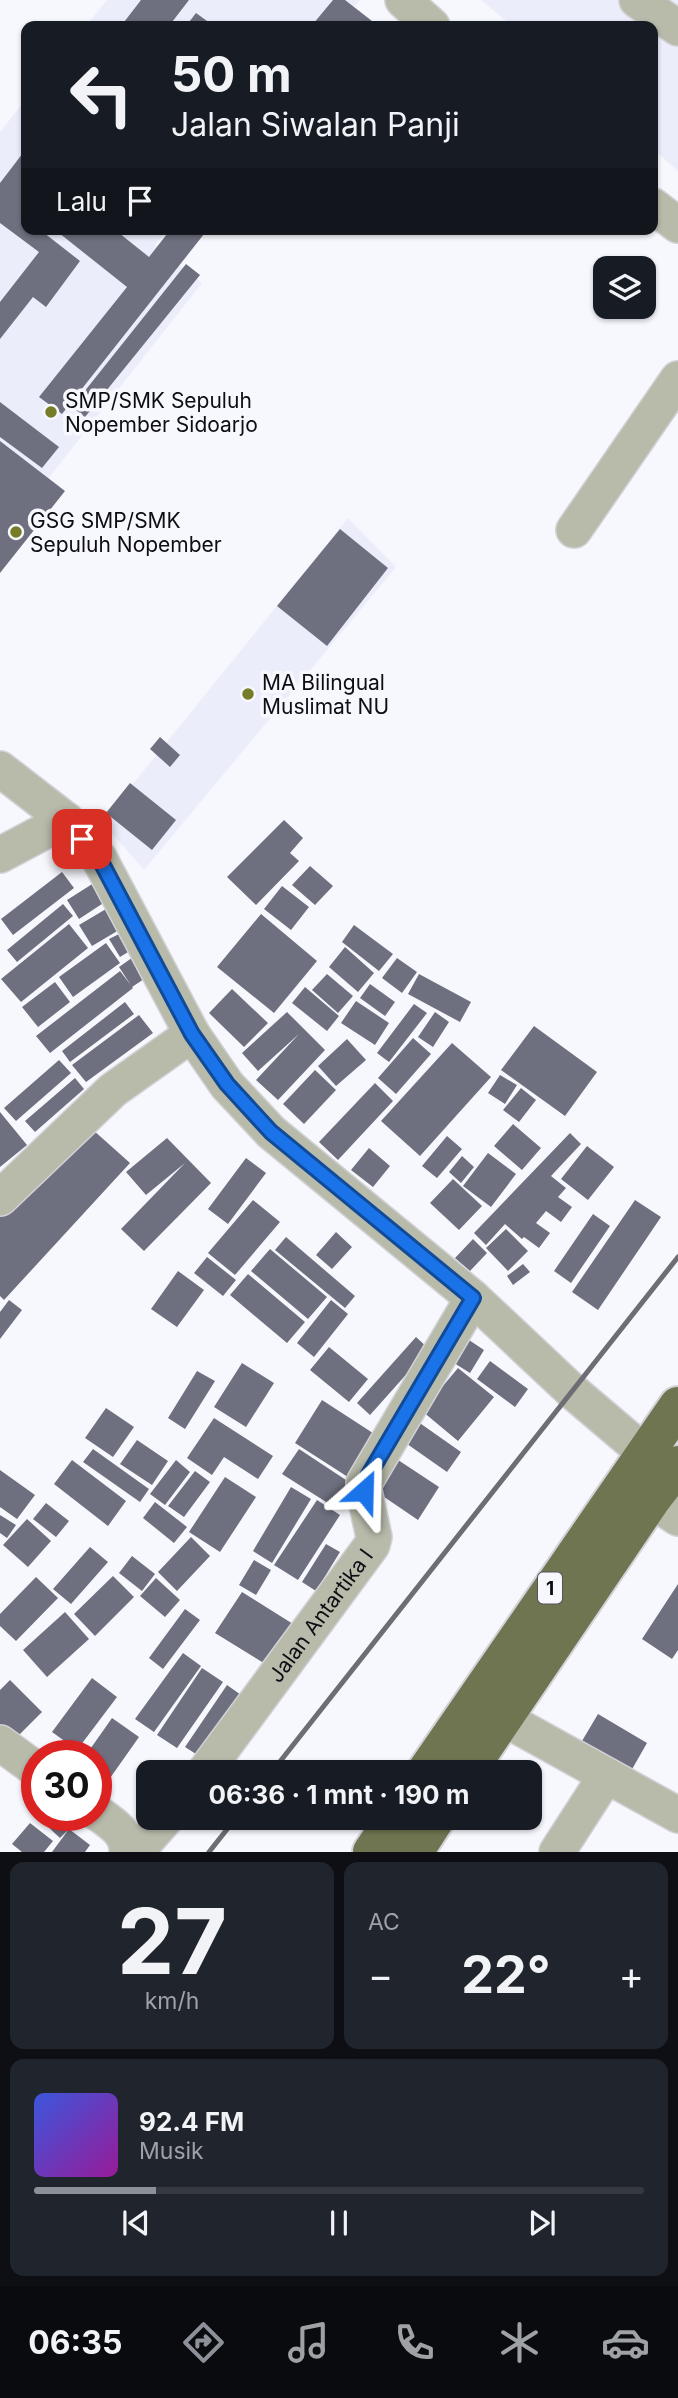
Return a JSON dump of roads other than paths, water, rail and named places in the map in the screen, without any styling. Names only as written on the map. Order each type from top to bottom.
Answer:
[{"type":"highway","name":"1","points":[[435,1760],[661,1459],[678,1406]]},
{"type":"highway","name":"1","points":[[475,1760],[503,1718],[664,1509],[661,1459]]},
{"type":"highway","points":[[372,1852],[386,1830]]},
{"type":"highway","points":[[414,1852],[428,1830]]},
{"type":"street","points":[[403,0],[426,21]]},
{"type":"street","points":[[637,0],[678,28]]},
{"type":"street","points":[[658,210],[678,225]]},
{"type":"street","points":[[574,530],[678,379]]},
{"type":"street","points":[[0,769],[66,820],[99,858],[192,1034],[227,1084],[271,1132],[473,1298],[572,1391],[661,1459]]},
{"type":"street","points":[[0,855],[66,820]]},
{"type":"street","points":[[0,1198],[114,1090],[192,1034]]},
{"type":"street","name":"Jalan Antartika I","points":[[214,1760],[372,1545],[374,1537],[364,1483],[473,1298]]},
{"type":"street","points":[[503,1718],[678,1815]]},
{"type":"street","points":[[0,1743],[21,1758]]},
{"type":"street","points":[[557,1852],[606,1776]]},
{"type":"street","points":[[112,1825],[128,1843],[127,1852]]},
{"type":"street","points":[[136,1852],[155,1830]]},
{"type":"railway","points":[[281,1760],[678,1257]]},
{"type":"railway","points":[[209,1852],[226,1830]]},
{"type":"place","name":"SMP/SMK Sepuluh Nopember Sidoarjo","points":[[51,412]]},
{"type":"place","name":"GSG SMP/SMK Sepuluh Nopember","points":[[16,532]]},
{"type":"place","name":"MA Bilingual Muslimat NU","points":[[248,694]]}]
